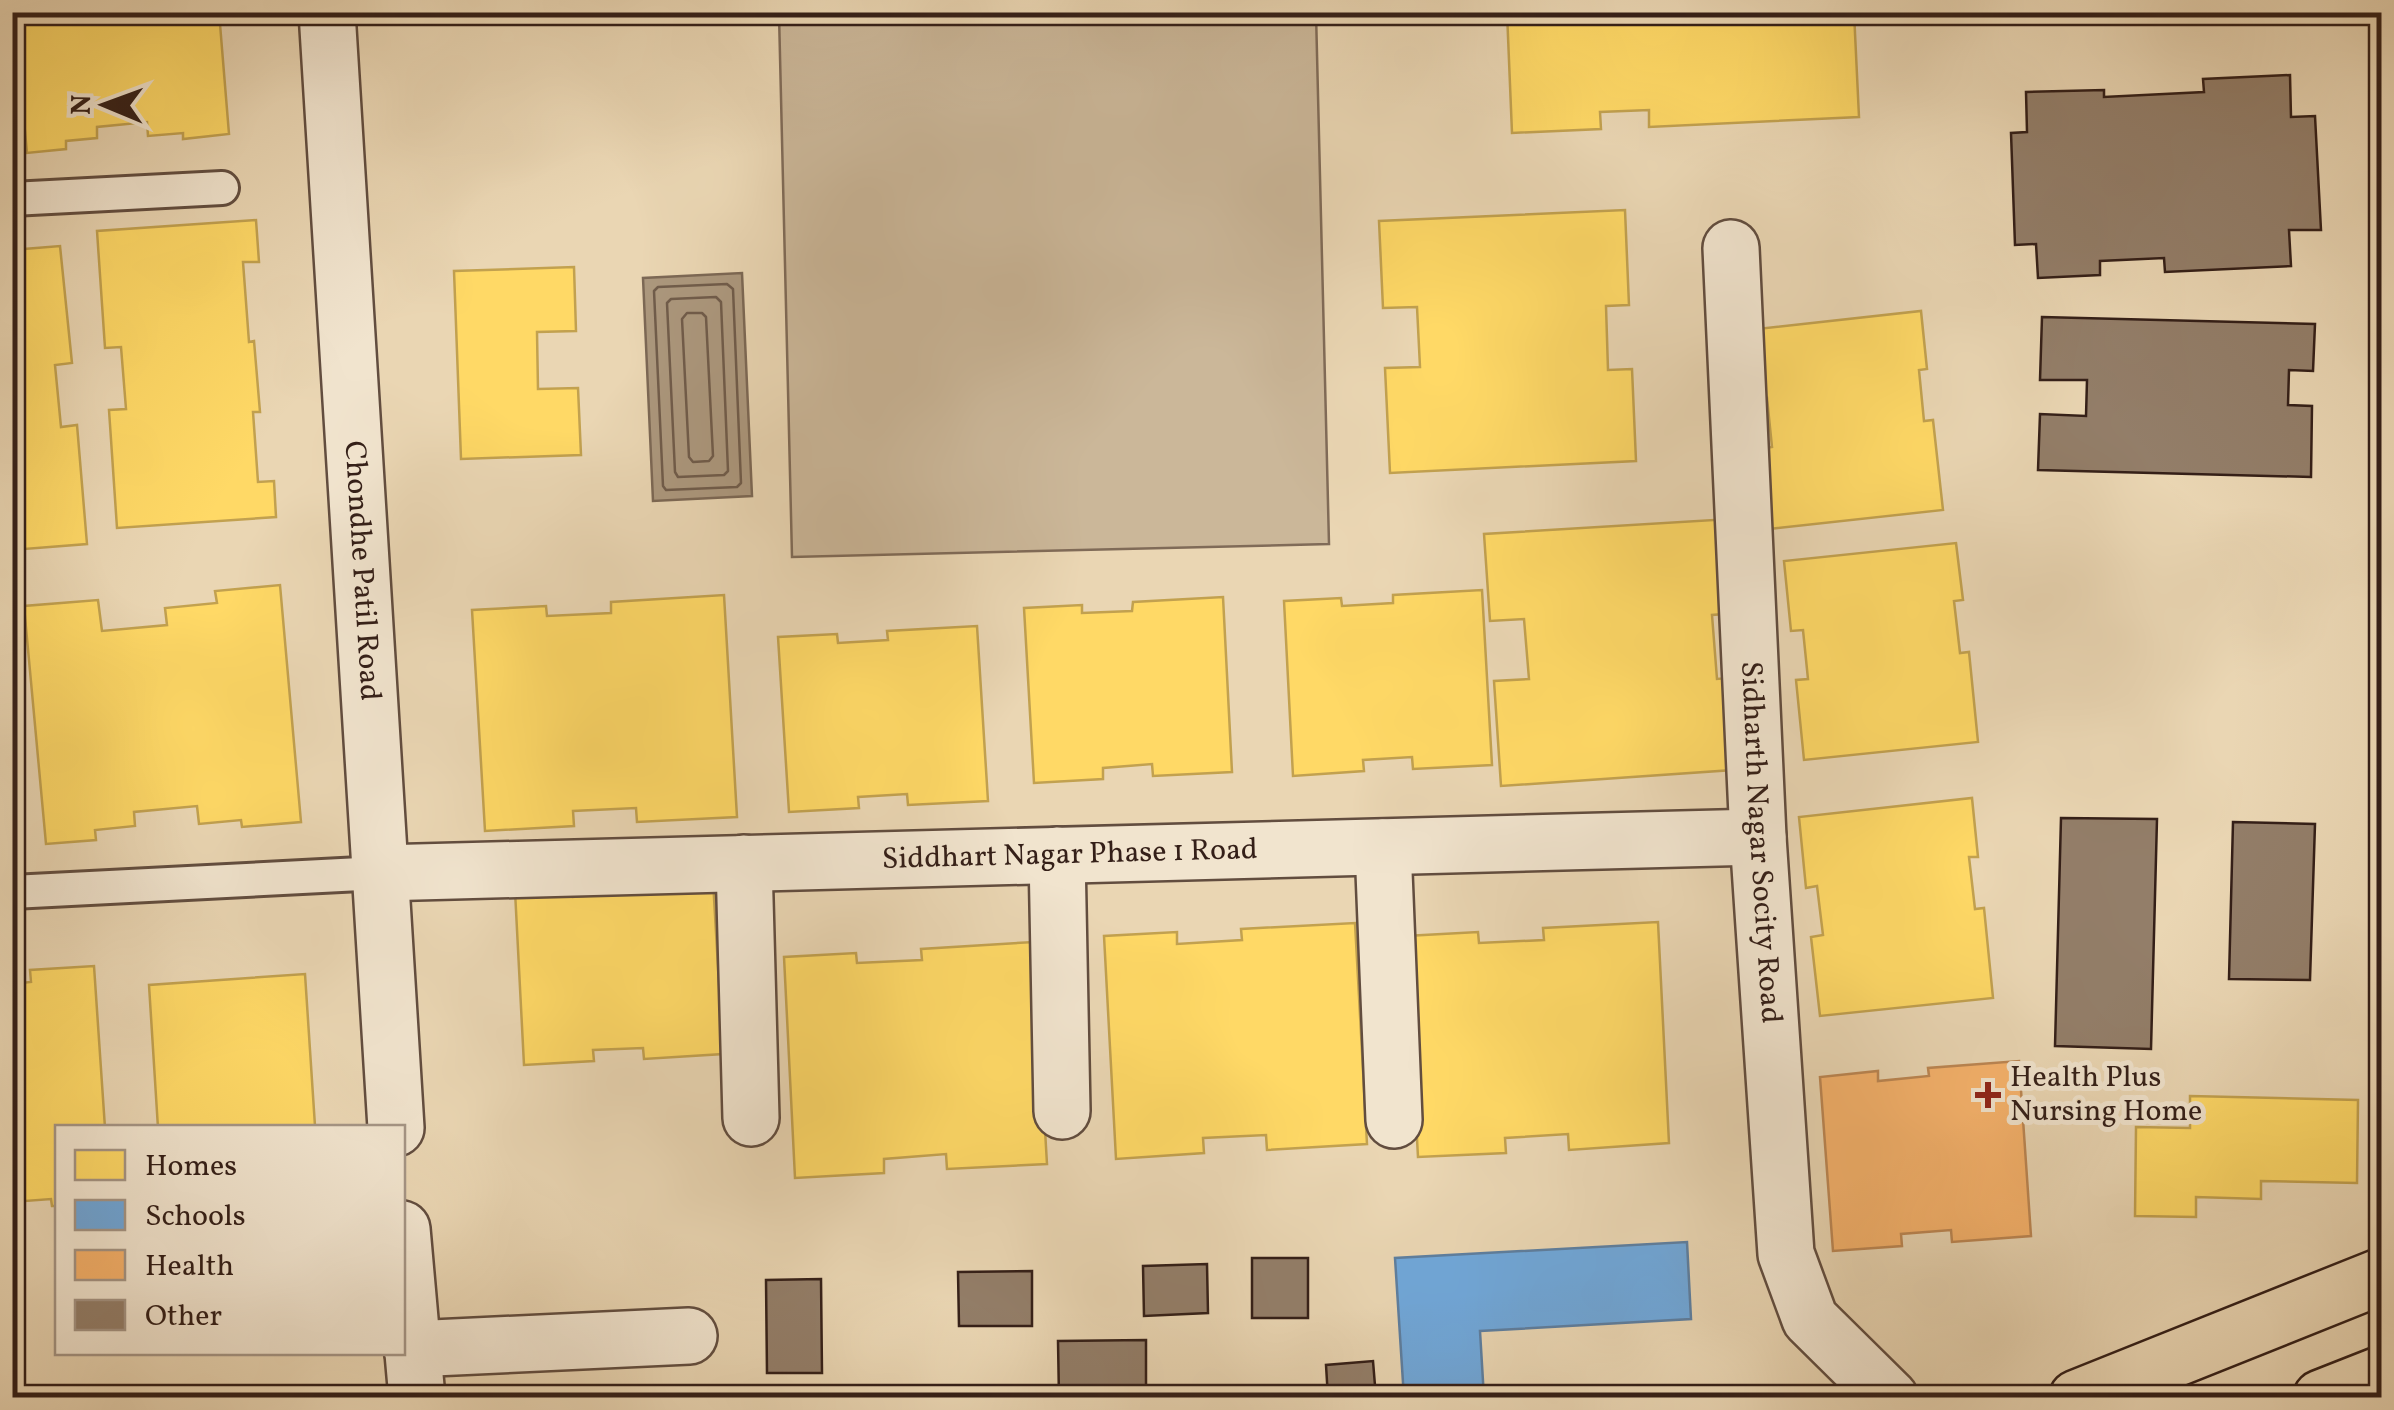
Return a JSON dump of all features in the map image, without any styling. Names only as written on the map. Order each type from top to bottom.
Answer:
[{"type":"main road","points":[[2077,1398],[2382,1276]]},
{"type":"main road","points":[[2322,1398],[2382,1374]]},
{"type":"street","name":"Chondhe Patil Road","points":[[327,12],[396,1125]]},
{"type":"street","name":"Sidharth Nagar Socity Road","points":[[1731,248],[1758,837],[1786,1254],[1810,1319],[1890,1398]]},
{"type":"street","name":"Siddhart Nagar Phase 1 Road","points":[[380,873],[1758,837]]},
{"type":"street","points":[[1383,847],[1394,1120]]},
{"type":"street","points":[[1057,855],[1062,1112]]},
{"type":"street","points":[[744,863],[751,1118]]},
{"type":"street","points":[[405,1262],[415,1374],[689,1336]]},
{"type":"lane","points":[[12,198],[222,188]]},
{"type":"lane","points":[[12,892],[380,873]]},
{"type":"shaded area","points":[[1316,13],[1329,544],[792,557],[779,14]]},
{"type":"water","points":[[742,273],[752,496],[653,501],[643,278]]},
{"type":"building: Homes","points":[[14,12],[219,12],[229,134],[183,139],[183,133],[148,136],[147,122],[97,127],[97,138],[66,141],[66,149],[27,153]]},
{"type":"building: Homes","points":[[1507,12],[1854,12],[1859,117],[1649,127],[1649,110],[1600,112],[1601,129],[1512,133]]},
{"type":"building: Homes","points":[[12,59],[22,164],[12,165]]},
{"type":"building: Homes","points":[[1625,210],[1629,305],[1606,306],[1608,370],[1632,369],[1636,461],[1390,473],[1385,368],[1420,367],[1417,307],[1383,308],[1379,221]]},
{"type":"building: Homes","points":[[256,220],[259,262],[243,262],[249,342],[254,341],[260,412],[253,412],[258,482],[274,481],[276,517],[117,528],[109,410],[126,409],[121,347],[105,348],[97,231]]},
{"type":"building: Homes","points":[[60,246],[72,363],[55,365],[61,427],[77,425],[87,544],[12,550],[12,250]]},
{"type":"building: Homes","points":[[574,267],[576,331],[537,332],[538,389],[578,388],[581,455],[461,459],[454,271]]},
{"type":"building: Homes","points":[[1921,311],[1927,369],[1919,370],[1924,421],[1933,420],[1943,510],[1769,529],[1760,449],[1772,447],[1767,398],[1756,400],[1748,330]]},
{"type":"building: Homes","points":[[1730,519],[1737,613],[1712,615],[1717,679],[1741,677],[1747,769],[1501,786],[1494,681],[1529,679],[1524,619],[1490,621],[1484,534]]},
{"type":"building: Homes","points":[[1956,543],[1963,600],[1954,601],[1960,653],[1969,652],[1978,742],[1804,760],[1796,680],[1808,679],[1803,630],[1791,631],[1784,561]]},
{"type":"building: Homes","points":[[280,585],[301,822],[242,827],[241,820],[199,824],[197,806],[134,812],[135,826],[95,830],[96,840],[46,844],[24,606],[98,600],[102,631],[167,625],[165,608],[217,603],[215,591]]},
{"type":"building: Homes","points":[[1482,590],[1492,765],[1413,769],[1412,757],[1363,760],[1364,771],[1293,776],[1284,601],[1341,598],[1342,606],[1393,603],[1393,595]]},
{"type":"building: Homes","points":[[724,595],[737,817],[637,822],[636,808],[573,811],[574,826],[485,831],[472,610],[546,606],[547,616],[611,613],[611,602]]},
{"type":"building: Homes","points":[[1223,597],[1232,772],[1153,776],[1152,764],[1103,768],[1103,779],[1034,783],[1024,608],[1082,605],[1082,613],[1132,611],[1133,602]]},
{"type":"building: Homes","points":[[977,626],[988,801],[908,805],[907,794],[858,797],[859,808],[789,812],[778,637],[837,634],[838,643],[888,640],[887,631]]},
{"type":"building: Homes","points":[[1972,798],[1978,857],[1969,857],[1975,909],[1984,908],[1993,998],[1820,1016],[1811,937],[1823,935],[1817,886],[1806,888],[1799,817]]},
{"type":"building: Homes","points":[[713,880],[723,1054],[644,1059],[643,1048],[593,1050],[594,1061],[524,1065],[515,891],[572,887],[573,897]]},
{"type":"building: Homes","points":[[1658,922],[1669,1143],[1569,1150],[1568,1134],[1505,1138],[1506,1153],[1418,1157],[1406,936],[1478,932],[1479,943],[1544,940],[1543,928]]},
{"type":"building: Homes","points":[[1355,923],[1367,1144],[1267,1150],[1266,1135],[1203,1138],[1204,1153],[1116,1159],[1104,936],[1177,932],[1177,944],[1242,940],[1241,929]]},
{"type":"building: Homes","points":[[1034,942],[1047,1164],[947,1169],[946,1154],[884,1159],[884,1173],[795,1178],[784,957],[856,953],[857,963],[922,960],[921,949]]},
{"type":"building: Homes","points":[[94,966],[105,1125],[55,1125],[55,1206],[51,1199],[12,1202],[12,984],[31,982],[30,970]]},
{"type":"building: Homes","points":[[305,974],[315,1125],[158,1125],[149,985]]},
{"type":"building: Homes","points":[[2190,1096],[2358,1100],[2357,1183],[2261,1181],[2261,1199],[2196,1197],[2196,1217],[2135,1216],[2136,1127],[2190,1128]]},
{"type":"building: Schools","points":[[1687,1242],[1691,1319],[1480,1331],[1484,1398],[1404,1398],[1395,1258]]},
{"type":"building: Health","points":[[2019,1061],[2031,1236],[1952,1242],[1951,1230],[1901,1234],[1902,1246],[1833,1251],[1820,1077],[1878,1071],[1878,1081],[1929,1076],[1928,1068]]},
{"type":"building: Other","points":[[2290,75],[2291,117],[2315,116],[2321,230],[2289,230],[2291,266],[2165,272],[2164,258],[2100,261],[2100,275],[2038,278],[2036,244],[2015,245],[2011,133],[2027,132],[2026,92],[2104,90],[2104,97],[2204,92],[2203,79]]},
{"type":"building: Other","points":[[2042,317],[2315,324],[2313,371],[2289,370],[2288,405],[2312,406],[2311,477],[2038,470],[2040,414],[2086,416],[2087,380],[2040,380]]},
{"type":"building: Other","points":[[2061,818],[2157,819],[2151,1049],[2055,1046]]},
{"type":"building: Other","points":[[2233,822],[2315,824],[2310,980],[2229,979]]},
{"type":"building: Other","points":[[1252,1258],[1308,1258],[1308,1318],[1252,1318]]},
{"type":"building: Other","points":[[1207,1264],[1208,1313],[1144,1316],[1143,1266]]},
{"type":"building: Other","points":[[1032,1271],[1032,1326],[959,1326],[958,1272]]},
{"type":"building: Other","points":[[821,1279],[822,1373],[767,1373],[766,1280]]},
{"type":"building: Other","points":[[1146,1340],[1146,1398],[1059,1398],[1058,1341]]},
{"type":"building: Other","points":[[1373,1361],[1376,1398],[1328,1398],[1326,1365]]},
{"type":"building: Other","points":[[833,1386],[834,1398],[772,1398],[772,1387]]},
{"type":"place","name":"Health Plus Nursing Home","points":[[1988,1095]]}]
